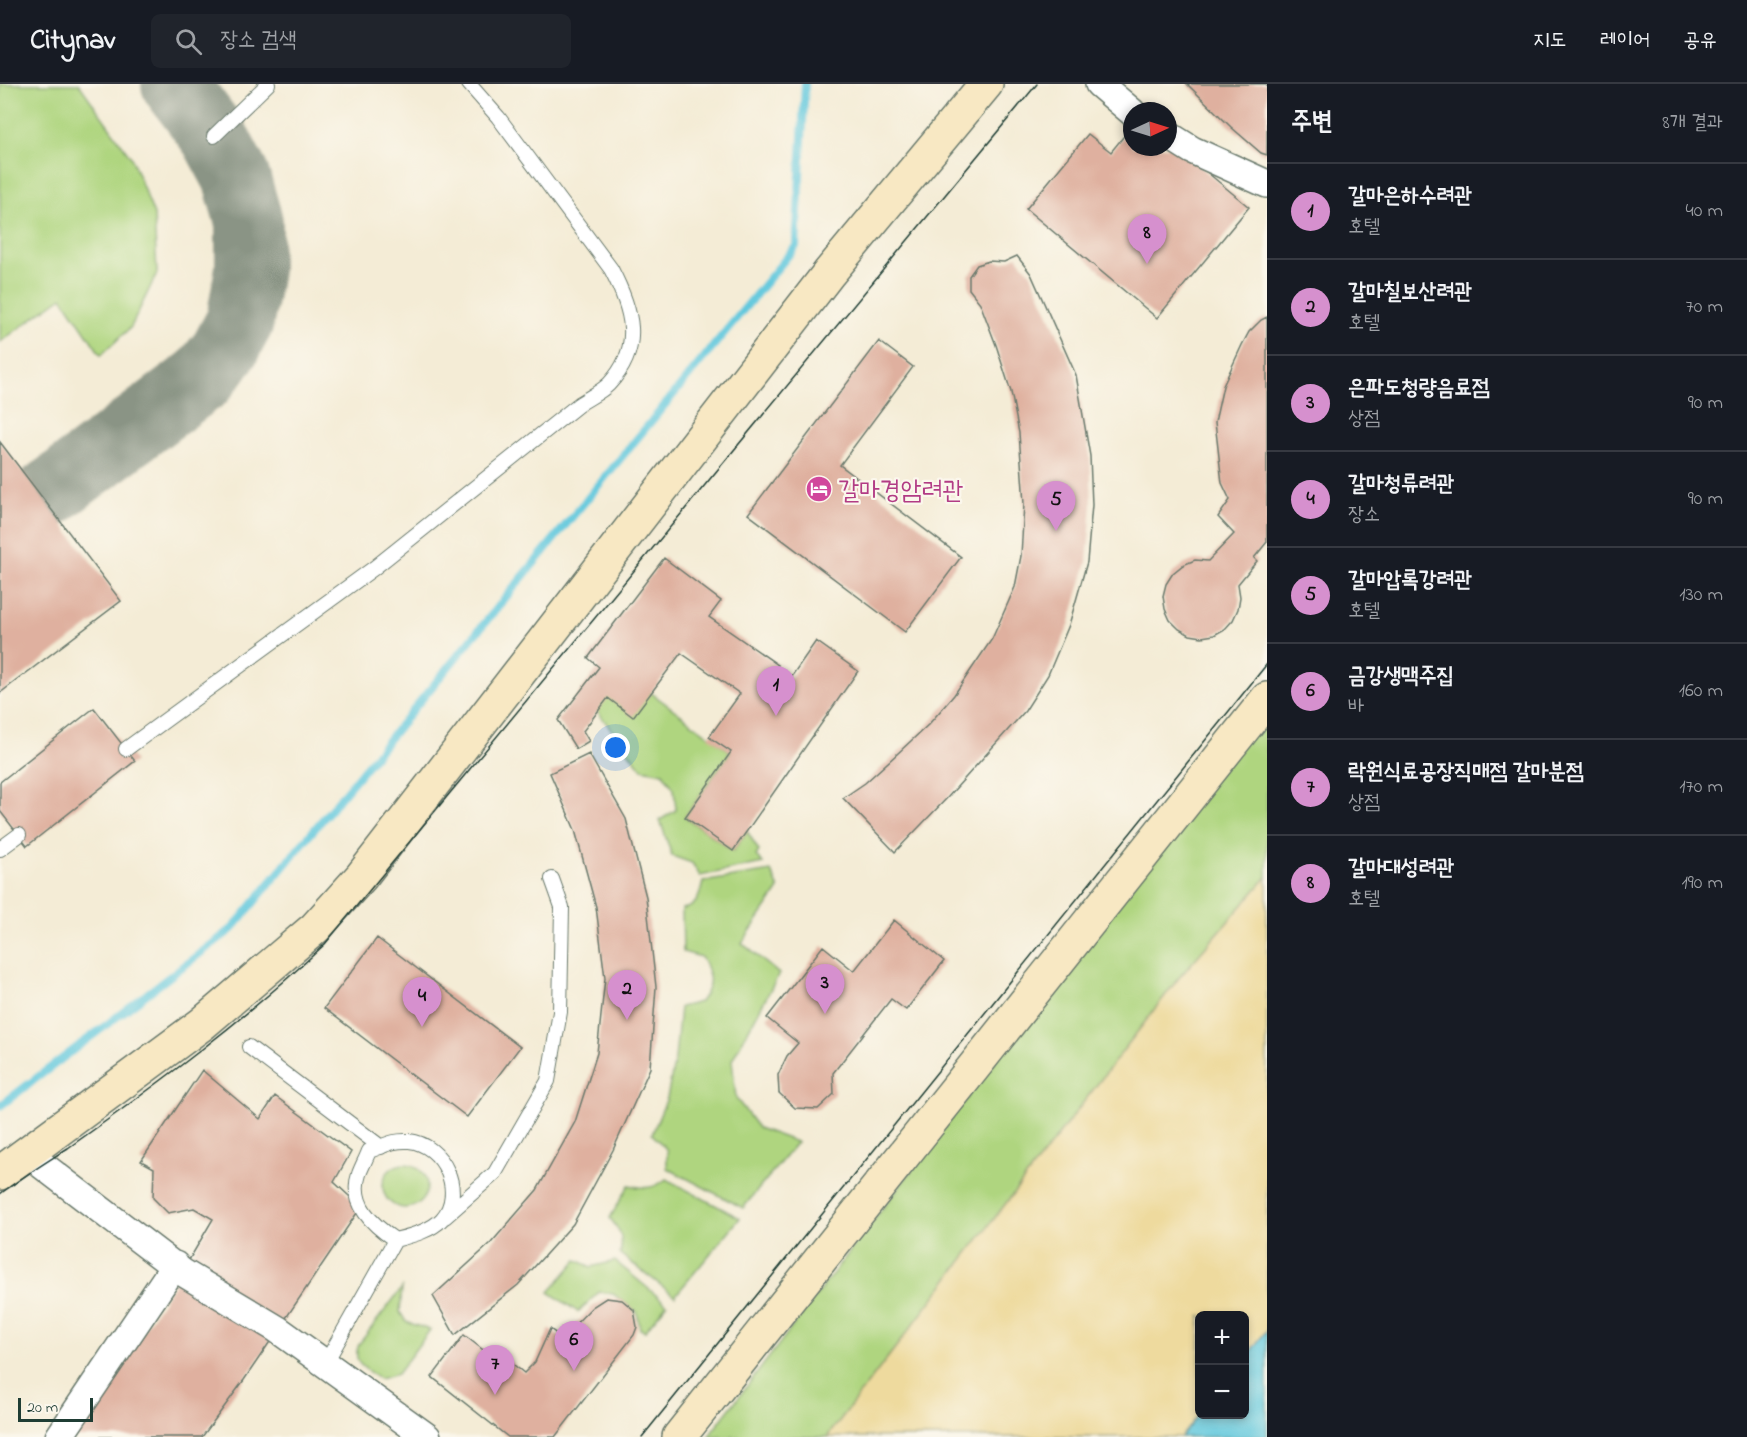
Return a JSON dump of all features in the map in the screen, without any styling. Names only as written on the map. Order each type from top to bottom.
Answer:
[{"type":"street","points":[[0,1173],[202,1024],[322,919],[361,877],[828,273],[986,84]]},
{"type":"street","points":[[1099,84],[1123,104]]},
{"type":"street","points":[[1177,141],[1192,150],[1267,183]]},
{"type":"street","points":[[680,1437],[1267,699]]},
{"type":"street","points":[[42,1165],[175,1265],[277,1329],[428,1437]]},
{"type":"street","points":[[59,1437],[175,1265]]},
{"type":"lane","points":[[213,136],[268,84]]},
{"type":"lane","points":[[126,749],[374,568],[578,405],[607,386],[625,363],[631,317],[624,295],[610,269],[498,117],[469,84]]},
{"type":"lane","points":[[0,849],[19,835]]},
{"type":"lane","points":[[325,1364],[395,1240],[419,1233],[441,1220],[495,1173],[548,1081],[560,1012],[561,977],[562,907],[552,879]]},
{"type":"lane","points":[[249,1047],[381,1147]]},
{"type":"lane","points":[[395,1240],[375,1226],[361,1207],[358,1176],[369,1152],[388,1142],[411,1141],[427,1146],[439,1156],[449,1172],[451,1189],[449,1206],[441,1220]]},
{"type":"green space","points":[[0,84],[79,84],[131,157],[154,215],[157,273],[131,327],[101,355],[62,297],[0,342]]},
{"type":"green space","points":[[608,661],[731,752],[685,817],[733,851],[747,831],[759,851],[756,856],[763,863],[700,876],[692,863],[672,856],[660,820],[676,810],[674,789],[663,773],[642,769],[589,701]]},
{"type":"green space","points":[[1267,705],[1267,877],[1178,979],[827,1437],[708,1437]]},
{"type":"green space","points":[[771,871],[779,889],[742,943],[779,974],[732,1060],[736,1098],[758,1128],[797,1142],[743,1208],[667,1168],[667,1150],[652,1134],[667,1098],[675,1059],[680,1007],[700,1002],[710,980],[701,957],[683,952],[682,909],[694,903],[699,896],[703,882]]},
{"type":"green space","points":[[405,1164],[414,1165],[421,1170],[426,1177],[426,1195],[421,1202],[414,1207],[405,1208],[396,1207],[389,1202],[384,1195],[383,1186],[384,1177],[389,1170],[396,1165]]},
{"type":"green space","points":[[666,1179],[740,1218],[675,1296],[620,1254],[622,1243],[620,1235],[610,1218],[629,1185],[649,1187]]},
{"type":"green space","points":[[577,1260],[591,1267],[615,1261],[667,1304],[645,1331],[640,1329],[637,1312],[613,1294],[599,1292],[578,1312],[549,1292]]},
{"type":"green space","points":[[402,1288],[400,1312],[406,1322],[430,1330],[397,1374],[380,1379],[361,1365],[357,1351],[359,1344]]},
{"type":"sand","points":[[1267,877],[1267,1330],[1249,1353],[1249,1311],[1195,1311],[1195,1419],[1181,1437],[827,1437],[1178,979]]},
{"type":"water","points":[[1267,1330],[1267,1437],[1181,1437],[1195,1419],[1249,1419],[1249,1353]]},
{"type":"building","points":[[1187,84],[1267,84],[1267,155],[1261,153],[1231,127]]},
{"type":"building","points":[[1088,134],[1111,152],[1123,137],[1123,156],[1177,156],[1177,147],[1249,207],[1157,318],[1026,209]]},
{"type":"building","points":[[1017,256],[1031,274],[1076,375],[1090,456],[1092,505],[1087,562],[1069,625],[1048,675],[1025,711],[895,852],[843,798],[865,783],[897,754],[929,724],[954,695],[992,639],[1015,587],[1021,556],[1024,504],[1019,433],[1011,392],[980,303],[969,289],[969,276],[977,265],[989,261],[1004,262]]},
{"type":"building","points":[[1267,317],[1267,542],[1254,558],[1257,561],[1238,584],[1240,597],[1233,620],[1225,629],[1214,635],[1202,637],[1190,635],[1170,620],[1163,596],[1166,584],[1173,573],[1183,565],[1195,560],[1208,561],[1234,534],[1218,517],[1230,500],[1222,483],[1215,422],[1223,386],[1242,345],[1249,332]]},
{"type":"building","name":"갈마경암려관","points":[[879,341],[913,367],[840,465],[961,557],[905,632],[748,514]]},
{"type":"building","points":[[0,442],[121,601],[0,693]]},
{"type":"building","points":[[664,558],[721,601],[709,617],[778,665],[768,680],[782,690],[816,641],[858,671],[733,851],[685,817],[731,752],[709,737],[740,694],[681,653],[633,717],[608,698],[583,731],[589,741],[576,749],[558,720],[599,667],[588,658]]},
{"type":"building","points":[[94,708],[135,761],[27,846],[0,811],[0,782]]},
{"type":"building","points":[[589,754],[626,819],[646,897],[656,987],[650,1068],[613,1150],[573,1224],[518,1285],[455,1335],[433,1296],[491,1243],[537,1190],[575,1122],[597,1053],[605,978],[596,907],[575,830],[550,773]]},
{"type":"building","points":[[894,920],[944,961],[906,1010],[891,999],[833,1073],[834,1094],[818,1109],[795,1108],[779,1093],[778,1075],[787,1056],[798,1043],[767,1018],[823,946],[854,971]]},
{"type":"building","points":[[377,938],[520,1047],[467,1117],[324,1008]]},
{"type":"building","points":[[202,1070],[260,1119],[275,1096],[351,1152],[334,1182],[361,1207],[244,1380],[202,1437],[72,1437],[182,1272],[213,1219],[194,1208],[168,1213],[153,1198],[154,1168],[141,1161]]},
{"type":"building","points":[[606,1298],[622,1300],[634,1310],[637,1327],[634,1335],[555,1437],[508,1437],[432,1377],[464,1335],[505,1367],[509,1361],[524,1373],[535,1362],[550,1329],[562,1338],[592,1307]]},
{"type":"waterway","points":[[0,1106],[232,929],[796,246],[805,84]]},
{"type":"taxiway","points":[[43,498],[203,378],[224,351],[240,321],[249,269],[249,222],[236,177],[214,136],[175,84]]},
{"type":"tram line","points":[[0,1194],[168,1076],[264,999],[325,944],[1037,84]]},
{"type":"tram line","points":[[642,1437],[1267,664]]},
{"type":"place","name":"갈마대성려관","points":[[1147,264]]},
{"type":"place","name":"갈마경암려관","points":[[819,489]]},
{"type":"place","name":"갈마압록강려관","points":[[1056,531]]},
{"type":"place","name":"갈마은하수려관","points":[[776,716]]},
{"type":"place","name":"은파도청량음료점","points":[[825,1014]]},
{"type":"place","name":"갈마칠보산려관","points":[[627,1020]]},
{"type":"place","name":"갈마청류려관","points":[[422,1027]]},
{"type":"place","name":"금강생맥주집","points":[[574,1371]]},
{"type":"place","name":"락원식료공장직매점 갈마분점","points":[[495,1395]]}]
